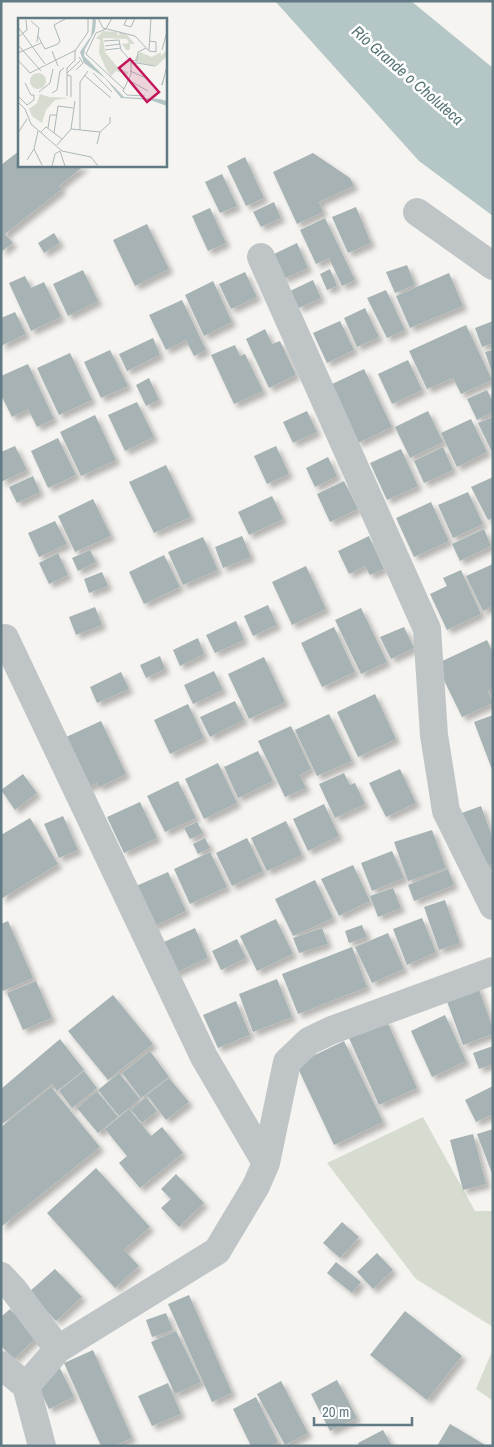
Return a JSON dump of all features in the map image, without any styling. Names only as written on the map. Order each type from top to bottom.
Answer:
[{"type":"street","points":[[417,212],[493,266]]},
{"type":"street","points":[[261,257],[427,629],[434,735],[446,811],[493,906]]},
{"type":"street","points":[[5,638],[204,1056],[266,1163]]},
{"type":"street","points":[[26,1386],[58,1349],[217,1251],[256,1186],[266,1163],[287,1062],[309,1041],[341,1027],[493,971]]},
{"type":"street","points":[[1,1276],[14,1290],[58,1349]]},
{"type":"street","points":[[1,1365],[26,1386],[42,1446]]},
{"type":"shaded area","points":[[423,1117],[475,1211],[493,1211],[493,1327],[416,1279],[327,1163]]},
{"type":"shaded area","points":[[493,1349],[493,1401],[476,1389]]},
{"type":"water","name":"Río Grande o Choluteca","points":[[275,1],[411,1],[493,68],[493,216],[419,161]]},
{"type":"building","points":[[18,152],[18,166],[84,166],[59,186],[62,189],[5,234],[13,243],[1,252],[1,165]]},
{"type":"building","points":[[313,153],[350,178],[354,186],[319,202],[323,212],[297,224],[273,172]]},
{"type":"building","points":[[245,157],[264,198],[246,206],[227,166]]},
{"type":"building","points":[[222,174],[237,206],[220,213],[205,182]]},
{"type":"building","points":[[274,202],[281,218],[261,227],[253,212]]},
{"type":"building","points":[[356,207],[371,243],[348,253],[332,217]]},
{"type":"building","points":[[210,208],[226,243],[208,251],[192,216]]},
{"type":"building","points":[[325,218],[355,280],[342,286],[329,258],[316,264],[300,230]]},
{"type":"building","points":[[147,224],[169,269],[135,286],[113,240]]},
{"type":"building","points":[[54,233],[60,243],[44,253],[38,243]]},
{"type":"building","points":[[297,243],[308,268],[283,279],[272,255]]},
{"type":"building","points":[[407,265],[415,285],[395,293],[386,272]]},
{"type":"building","points":[[330,269],[337,286],[327,290],[320,274]]},
{"type":"building","points":[[83,270],[98,301],[68,316],[53,284]]},
{"type":"building","points":[[245,272],[257,297],[231,309],[219,284]]},
{"type":"building","points":[[449,273],[463,306],[410,328],[396,296]]},
{"type":"building","points":[[25,276],[31,288],[44,282],[61,317],[31,331],[9,283]]},
{"type":"building","points":[[313,280],[321,298],[299,308],[290,291]]},
{"type":"building","points":[[213,281],[232,322],[204,336],[185,295]]},
{"type":"building","points":[[386,290],[405,330],[387,338],[367,298]]},
{"type":"building","points":[[182,300],[206,350],[194,356],[186,340],[166,350],[149,315]]},
{"type":"building","points":[[365,308],[379,337],[357,347],[344,318]]},
{"type":"building","points":[[15,312],[26,334],[1,346],[1,318]]},
{"type":"building","points":[[340,321],[354,350],[327,363],[313,333]]},
{"type":"building","points":[[493,321],[493,343],[482,347],[475,328]]},
{"type":"building","points":[[466,325],[492,380],[461,394],[453,378],[427,389],[409,351]]},
{"type":"building","points":[[265,329],[272,344],[280,341],[296,375],[269,388],[246,339]]},
{"type":"building","points":[[153,338],[160,355],[127,371],[119,354]]},
{"type":"building","points":[[235,345],[240,356],[245,354],[263,391],[234,404],[211,355]]},
{"type":"building","points":[[110,350],[128,386],[101,398],[84,362]]},
{"type":"building","points":[[493,350],[493,372],[492,372],[485,352]]},
{"type":"building","points":[[70,353],[92,400],[59,415],[37,368]]},
{"type":"building","points":[[408,360],[422,390],[392,404],[378,374]]},
{"type":"building","points":[[28,364],[54,419],[37,427],[28,409],[12,417],[1,395],[1,376]]},
{"type":"building","points":[[364,369],[392,427],[358,443],[330,385]]},
{"type":"building","points":[[149,378],[159,400],[146,406],[136,385]]},
{"type":"building","points":[[487,390],[493,402],[493,412],[477,420],[467,399]]},
{"type":"building","points":[[137,402],[154,437],[125,451],[108,415]]},
{"type":"building","points":[[307,411],[317,432],[293,443],[283,422]]},
{"type":"building","points":[[428,411],[443,442],[410,458],[395,427]]},
{"type":"building","points":[[95,415],[116,460],[81,476],[60,432]]},
{"type":"building","points":[[493,417],[493,454],[478,423]]},
{"type":"building","points":[[471,419],[487,452],[457,467],[441,433]]},
{"type":"building","points":[[58,438],[76,475],[48,488],[31,451]]},
{"type":"building","points":[[15,446],[27,470],[1,482],[1,452]]},
{"type":"building","points":[[276,446],[289,474],[267,484],[254,456]]},
{"type":"building","points":[[443,447],[453,470],[424,483],[414,461]]},
{"type":"building","points":[[401,449],[418,486],[387,500],[370,463]]},
{"type":"building","points":[[328,457],[337,476],[315,487],[306,468]]},
{"type":"building","points":[[166,465],[191,517],[154,533],[129,482]]},
{"type":"building","points":[[33,476],[40,492],[17,503],[9,487]]},
{"type":"building","points":[[493,477],[493,518],[488,520],[471,487]]},
{"type":"building","points":[[344,481],[358,509],[330,522],[317,494]]},
{"type":"building","points":[[468,492],[483,524],[453,538],[438,505]]},
{"type":"building","points":[[272,496],[283,519],[249,535],[238,512]]},
{"type":"building","points":[[93,499],[111,536],[75,552],[58,516]]},
{"type":"building","points":[[431,502],[449,541],[414,557],[396,518]]},
{"type":"building","points":[[55,521],[67,544],[39,557],[28,533]]},
{"type":"building","points":[[484,529],[491,546],[460,561],[452,544]]},
{"type":"building","points":[[242,536],[251,557],[223,568],[215,547]]},
{"type":"building","points":[[369,536],[384,569],[370,575],[365,566],[349,574],[338,551]]},
{"type":"building","points":[[203,537],[218,570],[183,585],[168,552]]},
{"type":"building","points":[[90,550],[96,562],[78,571],[72,558]]},
{"type":"building","points":[[58,553],[68,575],[49,584],[39,563]]},
{"type":"building","points":[[164,555],[180,587],[144,604],[129,572]]},
{"type":"building","points":[[493,564],[493,606],[483,611],[466,576]]},
{"type":"building","points":[[306,566],[326,609],[292,625],[272,582]]},
{"type":"building","points":[[461,570],[481,614],[447,630],[430,594],[447,586],[443,578]]},
{"type":"building","points":[[102,572],[108,586],[89,593],[84,579]]},
{"type":"building","points":[[268,605],[277,625],[253,636],[244,616]]},
{"type":"building","points":[[95,607],[102,625],[76,635],[69,617]]},
{"type":"building","points":[[361,608],[387,662],[361,674],[335,620]]},
{"type":"building","points":[[236,621],[244,640],[215,653],[206,635]]},
{"type":"building","points":[[334,627],[355,672],[322,687],[301,643]]},
{"type":"building","points":[[404,627],[414,648],[391,659],[380,637]]},
{"type":"building","points":[[198,638],[204,654],[180,666],[173,650]]},
{"type":"building","points":[[487,640],[493,653],[493,688],[488,691],[493,703],[462,717],[436,664]]},
{"type":"building","points":[[160,656],[165,669],[146,678],[140,665]]},
{"type":"building","points":[[264,657],[285,702],[249,719],[228,674]]},
{"type":"building","points":[[214,671],[223,690],[193,704],[184,685]]},
{"type":"building","points":[[121,672],[129,689],[97,703],[90,687]]},
{"type":"building","points":[[375,694],[396,739],[358,757],[337,712]]},
{"type":"building","points":[[235,701],[244,720],[210,737],[200,717]]},
{"type":"building","points":[[188,704],[204,738],[170,754],[154,720]]},
{"type":"building","points":[[329,714],[352,761],[317,776],[295,730]]},
{"type":"building","points":[[493,715],[493,772],[474,722]]},
{"type":"building","points":[[101,721],[126,774],[99,787],[97,783],[82,790],[64,738]]},
{"type":"building","points":[[291,726],[311,769],[300,775],[306,788],[285,797],[258,741]]},
{"type":"building","points":[[258,751],[273,781],[238,798],[224,767]]},
{"type":"building","points":[[218,763],[237,803],[204,819],[185,779]]},
{"type":"building","points":[[400,769],[416,803],[386,817],[369,783]]},
{"type":"building","points":[[344,773],[350,785],[355,783],[365,804],[335,818],[319,784]]},
{"type":"building","points":[[23,774],[37,793],[15,810],[1,790]]},
{"type":"building","points":[[178,781],[196,818],[165,832],[147,796]]},
{"type":"building","points":[[140,802],[157,838],[124,853],[107,817]]},
{"type":"building","points":[[324,804],[339,836],[308,851],[293,819]]},
{"type":"building","points":[[481,806],[493,839],[493,864],[477,869],[459,814]]},
{"type":"building","points":[[63,816],[78,850],[59,858],[44,824]]},
{"type":"building","points":[[30,818],[58,864],[1,899],[1,835]]},
{"type":"building","points":[[286,821],[302,855],[267,871],[251,838]]},
{"type":"building","points":[[197,822],[203,833],[190,839],[184,828]]},
{"type":"building","points":[[432,830],[446,868],[408,881],[394,842]]},
{"type":"building","points":[[205,838],[210,848],[198,854],[193,844]]},
{"type":"building","points":[[247,838],[263,871],[232,886],[216,853]]},
{"type":"building","points":[[392,851],[404,878],[372,891],[361,863]]},
{"type":"building","points":[[210,852],[227,887],[190,904],[174,869]]},
{"type":"building","points":[[353,865],[370,901],[339,916],[321,879]]},
{"type":"building","points":[[448,869],[454,885],[414,901],[408,885]]},
{"type":"building","points":[[168,872],[186,911],[152,927],[134,887]]},
{"type":"building","points":[[315,880],[333,918],[293,936],[275,899]]},
{"type":"building","points":[[393,888],[401,908],[378,917],[370,896]]},
{"type":"building","points":[[445,900],[460,943],[439,950],[424,907]]},
{"type":"building","points":[[422,918],[436,952],[407,965],[393,929]]},
{"type":"building","points":[[276,919],[293,954],[257,971],[240,936]]},
{"type":"building","points":[[8,921],[33,978],[3,991],[1,987],[1,924]]},
{"type":"building","points":[[362,925],[367,937],[349,943],[345,931]]},
{"type":"building","points":[[195,928],[208,958],[168,976],[155,946]]},
{"type":"building","points":[[322,928],[328,944],[299,953],[293,938]]},
{"type":"building","points":[[388,933],[404,969],[372,983],[355,947]]},
{"type":"building","points":[[237,939],[246,958],[221,970],[212,951]]},
{"type":"building","points":[[352,947],[367,987],[298,1014],[282,974]]},
{"type":"building","points":[[277,979],[292,1017],[253,1032],[239,994]]},
{"type":"building","points":[[36,981],[52,1018],[23,1030],[7,993]]},
{"type":"building","points":[[477,984],[493,1029],[493,1034],[463,1045],[445,996]]},
{"type":"building","points":[[113,995],[153,1044],[108,1080],[68,1031]]},
{"type":"building","points":[[236,1001],[250,1035],[218,1048],[203,1015]]},
{"type":"building","points":[[445,1015],[466,1061],[432,1077],[411,1031]]},
{"type":"building","points":[[386,1019],[417,1088],[379,1105],[348,1036]]},
{"type":"building","points":[[60,1039],[84,1070],[57,1091],[52,1084],[1,1125],[1,1089]]},
{"type":"building","points":[[344,1041],[383,1122],[334,1145],[296,1064]]},
{"type":"building","points":[[493,1046],[493,1064],[479,1069],[473,1053]]},
{"type":"building","points":[[150,1051],[169,1077],[141,1098],[122,1073]]},
{"type":"building","points":[[84,1071],[97,1088],[72,1108],[59,1091]]},
{"type":"building","points":[[119,1073],[140,1099],[119,1116],[98,1090]]},
{"type":"building","points":[[169,1078],[189,1102],[166,1120],[147,1095]]},
{"type":"building","points":[[493,1086],[493,1114],[476,1122],[465,1100]]},
{"type":"building","points":[[51,1087],[100,1147],[1,1227],[1,1127]]},
{"type":"building","points":[[97,1091],[118,1117],[98,1133],[77,1108]]},
{"type":"building","points":[[146,1097],[157,1111],[142,1123],[131,1110]]},
{"type":"building","points":[[129,1109],[151,1136],[162,1127],[183,1153],[140,1188],[119,1163],[127,1156],[105,1129]]},
{"type":"building","points":[[493,1129],[493,1176],[477,1134]]},
{"type":"building","points":[[473,1134],[486,1184],[463,1190],[450,1140]]},
{"type":"building","points":[[96,1168],[150,1227],[124,1250],[139,1266],[115,1288],[47,1213]]},
{"type":"building","points":[[176,1174],[204,1203],[179,1227],[161,1208],[171,1199],[161,1189]]},
{"type":"building","points":[[342,1222],[359,1237],[340,1258],[323,1243]]},
{"type":"building","points":[[377,1253],[393,1270],[373,1289],[357,1272]]},
{"type":"building","points":[[336,1262],[361,1282],[352,1293],[327,1273]]},
{"type":"building","points":[[55,1269],[82,1297],[56,1321],[29,1292]]},
{"type":"building","points":[[189,1295],[232,1393],[212,1402],[168,1304]]},
{"type":"building","points":[[10,1309],[37,1337],[14,1359],[1,1346],[1,1317]]},
{"type":"building","points":[[405,1311],[462,1356],[427,1400],[370,1355]]},
{"type":"building","points":[[166,1313],[173,1330],[152,1337],[146,1320]]},
{"type":"building","points":[[176,1331],[201,1382],[175,1394],[151,1342]]},
{"type":"building","points":[[93,1350],[132,1438],[114,1446],[101,1446],[64,1363]]},
{"type":"building","points":[[60,1368],[74,1397],[49,1409],[35,1380]]},
{"type":"building","points":[[337,1380],[357,1418],[330,1431],[311,1394]]},
{"type":"building","points":[[281,1381],[308,1433],[285,1445],[257,1394]]},
{"type":"building","points":[[168,1383],[181,1414],[152,1426],[138,1396]]},
{"type":"building","points":[[256,1397],[278,1442],[270,1446],[251,1446],[233,1409]]},
{"type":"building","points":[[450,1424],[487,1446],[437,1446]]},
{"type":"building","points":[[383,1430],[392,1446],[359,1446],[358,1443]]}]
